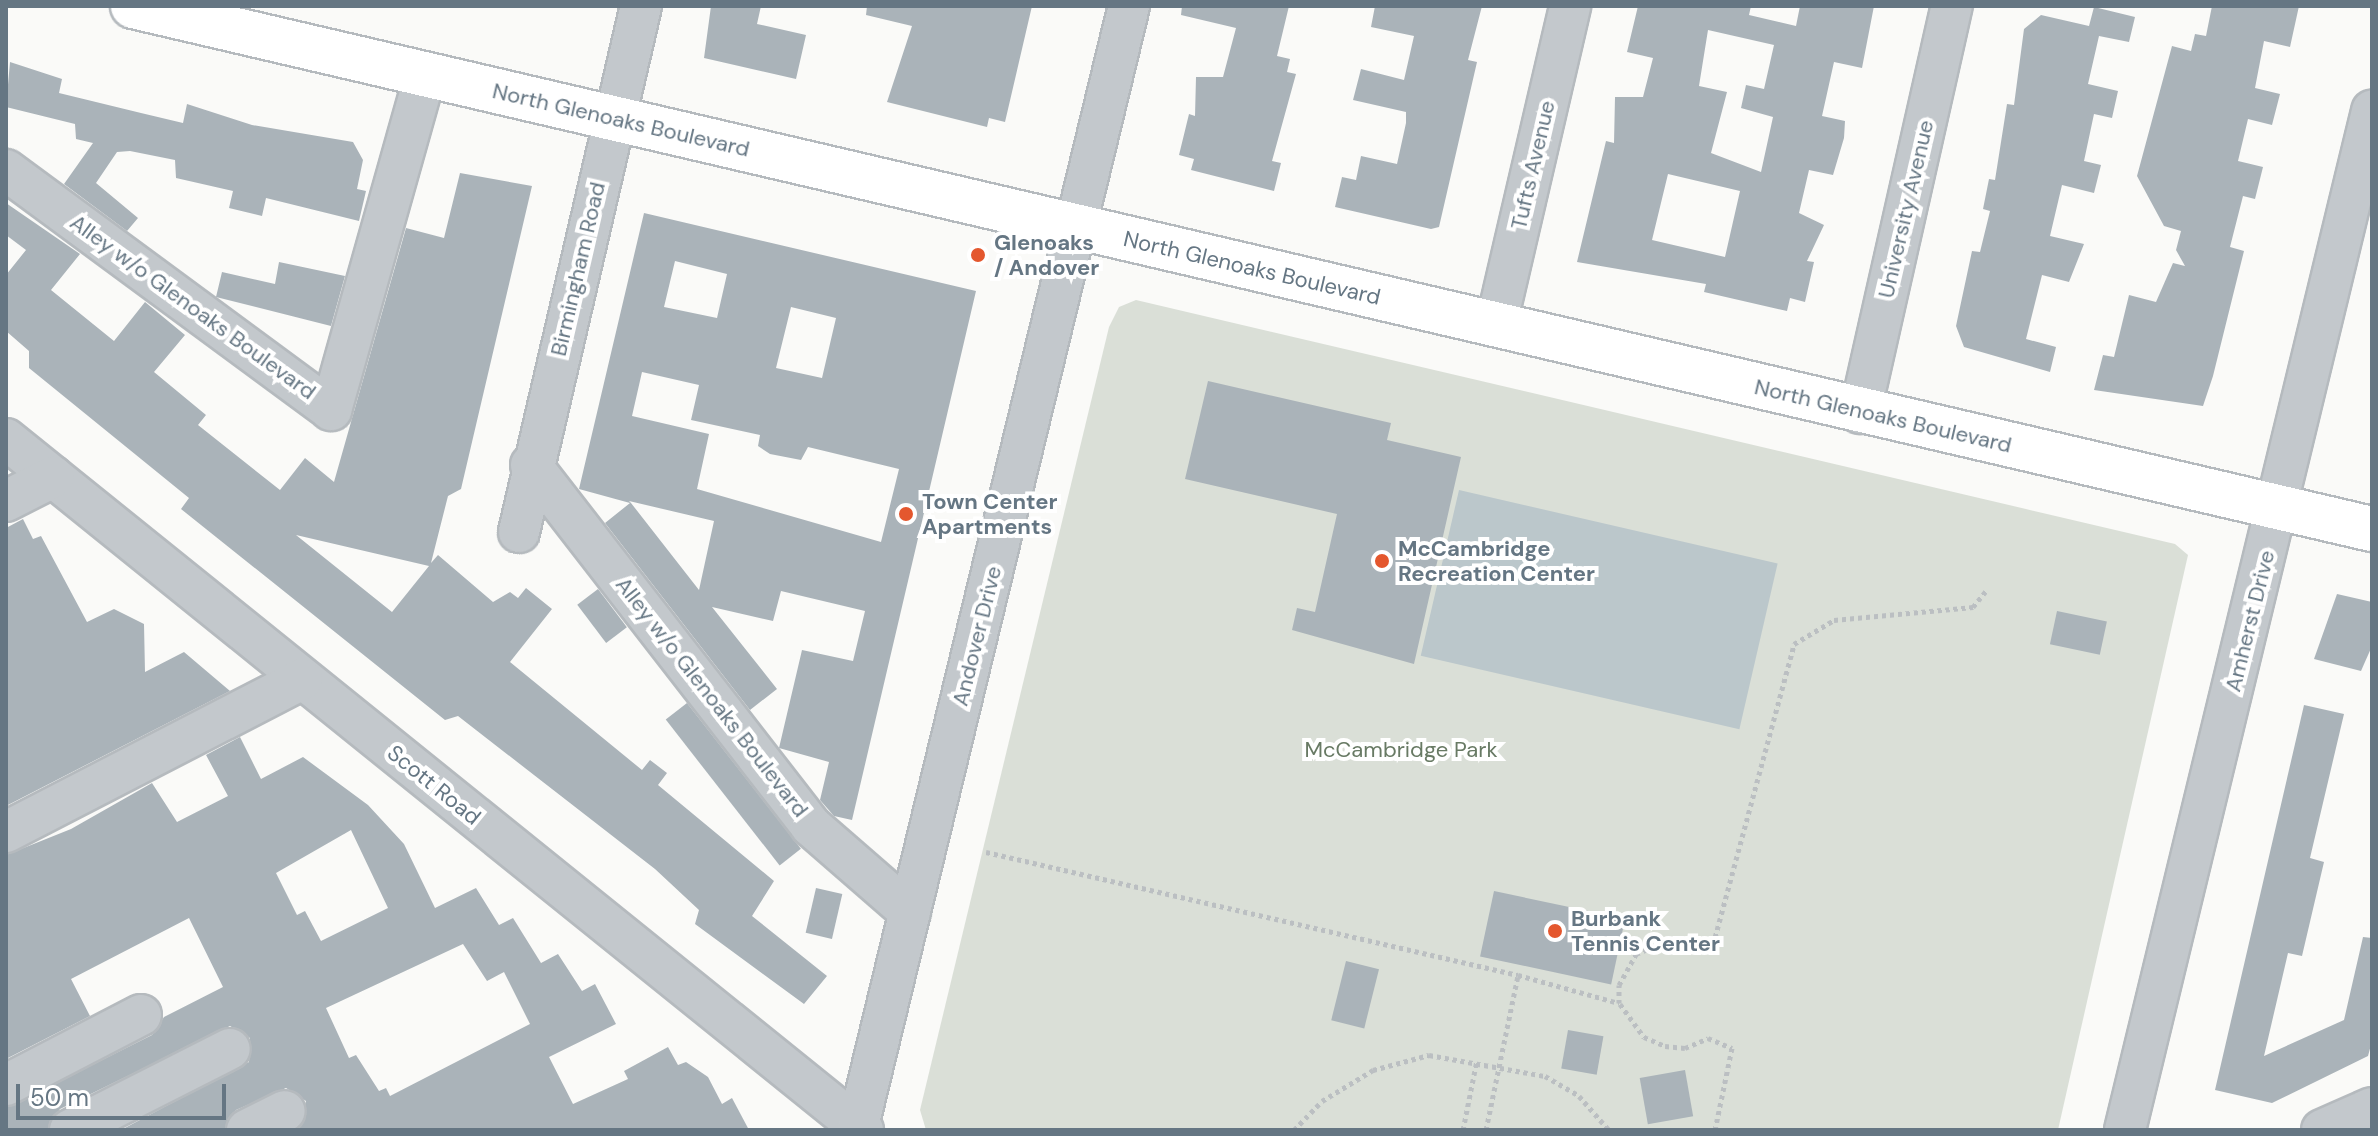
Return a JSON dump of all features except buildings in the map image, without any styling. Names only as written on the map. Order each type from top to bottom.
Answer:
[{"type":"main road","name":"North Glenoaks Boulevard","points":[[152,8],[1860,413],[2278,505],[2372,529]]},
{"type":"street","name":"Birmingham Road","points":[[519,532],[531,465],[641,6]]},
{"type":"street","name":"Andover Drive","points":[[861,1128],[910,912],[1081,228],[1129,6]]},
{"type":"street","name":"Tufts Avenue","points":[[1496,325],[1570,6]]},
{"type":"street","name":"University Avenue","points":[[1860,413],[1952,6]]},
{"type":"street","name":"Alley w/o Glenoaks Boulevard","points":[[6,170],[331,410],[425,75]]},
{"type":"street","name":"Amherst Drive","points":[[2125,1130],[2372,111]]},
{"type":"street","name":"Scott Road","points":[[6,439],[861,1128]]},
{"type":"street","name":"Alley w/o Glenoaks Boulevard","points":[[531,465],[811,826],[910,912]]},
{"type":"street","points":[[6,501],[53,477]]},
{"type":"street","points":[[6,832],[302,679]]},
{"type":"street","points":[[6,1085],[141,1015]]},
{"type":"street","points":[[70,1130],[230,1049]]},
{"type":"street","points":[[247,1130],[285,1111]]},
{"type":"street","points":[[2322,1130],[2370,1114]]},
{"type":"path","points":[[1715,1130],[1732,1048],[1708,1038],[1685,1048],[1665,1046],[1644,1037],[1619,1003],[1619,985],[1636,954],[1671,939],[1713,945],[1794,644],[1834,620],[1973,607],[1987,590]]},
{"type":"path","points":[[986,852],[1518,975],[1619,1003]]},
{"type":"path","points":[[1486,1130],[1518,975]]},
{"type":"path","points":[[1294,1130],[1322,1101],[1373,1070],[1429,1055],[1500,1062],[1579,1096],[1609,1130]]},
{"type":"path","points":[[1463,1130],[1477,1060]]},
{"type":"green space","name":"McCambridge Park","points":[[1136,300],[2175,544],[2188,555],[2058,1130],[926,1130],[920,1110],[1109,327],[1119,307]]},
{"type":"shaded area","points":[[1459,490],[1778,564],[1739,729],[1421,656]]},
{"type":"place","name":"Glenoaks / Andover","points":[[978,255]]},
{"type":"place","name":"Town Center Apartments","points":[[906,514]]},
{"type":"place","name":"McCambridge Recreation Center","points":[[1382,561]]},
{"type":"place","name":"Burbank Tennis Center","points":[[1555,931]]}]
